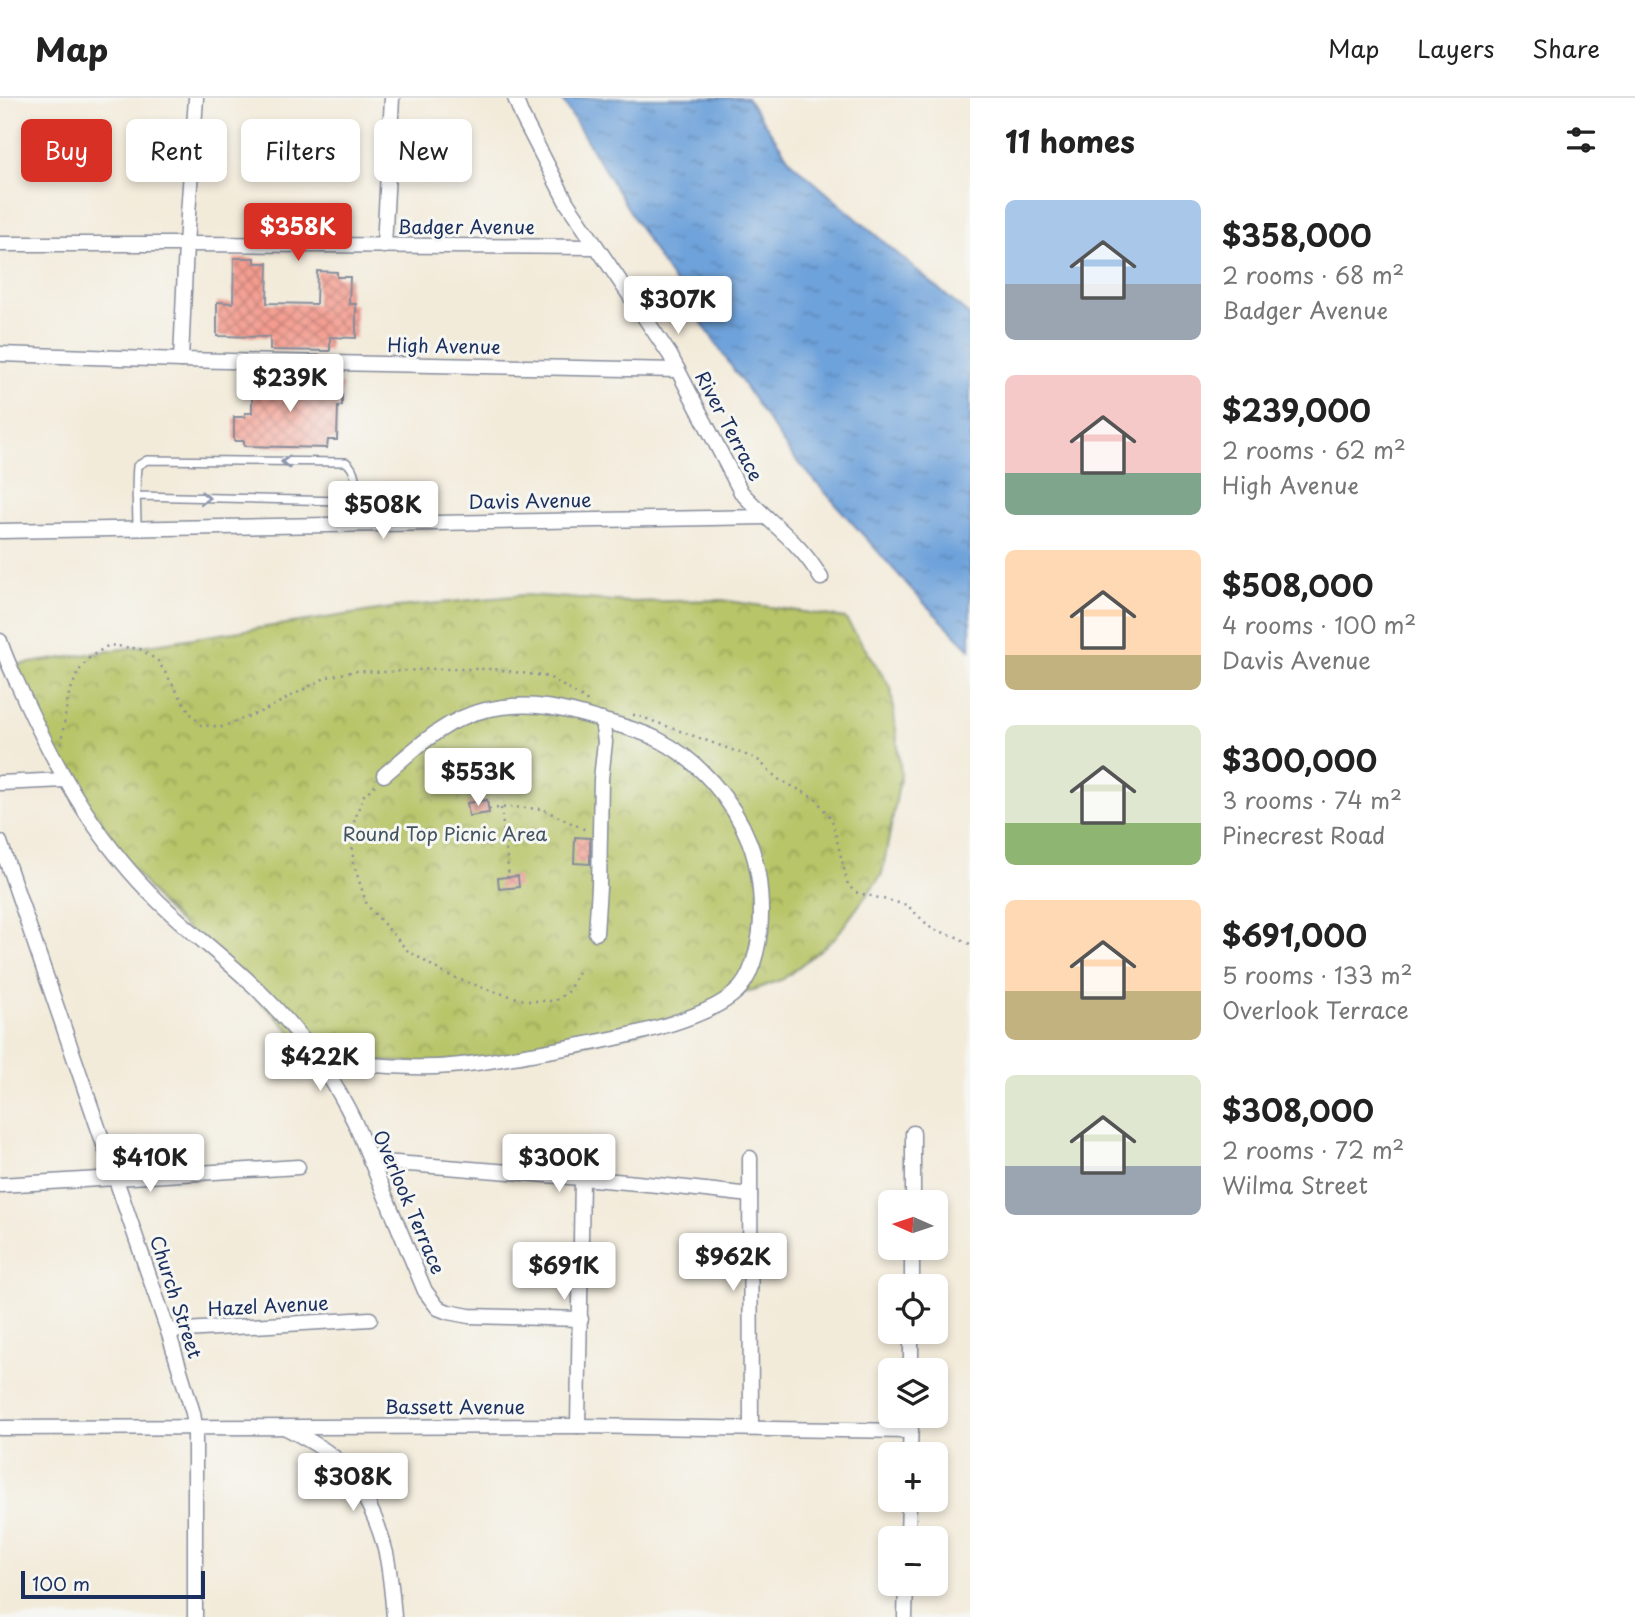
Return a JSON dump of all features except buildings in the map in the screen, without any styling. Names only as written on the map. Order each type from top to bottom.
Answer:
[{"type":"street","points":[[181,360],[196,98]]},
{"type":"street","points":[[384,246],[392,98]]},
{"type":"street","name":"River Terrace","points":[[515,98],[556,183],[670,355],[741,492],[811,560],[821,578]]},
{"type":"street","name":"Badger Avenue","points":[[0,244],[596,247]]},
{"type":"street","name":"High Avenue","points":[[0,354],[678,370]]},
{"type":"street","name":"Davis Avenue","points":[[0,531],[766,517]]},
{"type":"street","name":"Overlook Terrace","points":[[0,641],[42,737],[105,841],[159,902],[253,985],[320,1060],[342,1096],[425,1291],[435,1306],[469,1316],[581,1319]]},
{"type":"street","points":[[320,1060],[380,1066],[436,1067],[472,1064],[570,1047],[660,1026],[698,1014],[726,1001],[741,987],[758,946],[761,900],[759,876],[750,842],[729,804],[711,780],[675,749],[658,739],[597,718],[543,705],[515,704],[482,710],[452,722],[426,738],[384,775]]},
{"type":"street","points":[[596,933],[601,779],[605,742],[597,718]]},
{"type":"street","points":[[0,783],[65,779]]},
{"type":"street","name":"Church Street","points":[[0,842],[168,1331],[193,1413],[195,1617]]},
{"type":"street","points":[[913,1133],[913,1190]]},
{"type":"street","points":[[750,1158],[751,1428]]},
{"type":"street","points":[[370,1161],[686,1187],[750,1195]]},
{"type":"street","points":[[0,1185],[298,1167]]},
{"type":"street","points":[[578,1426],[582,1178]]},
{"type":"street","name":"Hazel Avenue","points":[[168,1331],[370,1319]]},
{"type":"street","name":"Bassett Avenue","points":[[0,1427],[751,1428],[878,1424]]},
{"type":"street","points":[[281,1426],[313,1442],[337,1460],[354,1479],[374,1514],[384,1543],[394,1617]]},
{"type":"street","points":[[905,1617],[906,1596]]},
{"type":"lane","points":[[137,496],[342,500],[353,494],[356,487],[351,466],[346,463],[146,460],[137,467],[137,496],[137,528]]},
{"type":"path","points":[[55,760],[63,740],[68,697],[78,672],[90,657],[109,645],[140,649],[158,661],[191,714],[201,725],[222,727],[265,710],[327,677],[355,671],[495,669],[549,677],[586,700],[597,718]]},
{"type":"path","points":[[625,716],[636,715],[757,759],[778,779],[815,798],[832,820],[848,885],[855,892],[907,905],[932,929],[970,944]]},
{"type":"path","points":[[384,775],[363,796],[352,828],[353,862],[367,905],[407,950],[445,974],[528,1001],[555,1001],[568,992],[579,970]]},
{"type":"path","points":[[489,809],[521,807],[548,811],[600,837]]},
{"type":"path","points":[[501,808],[509,877]]},
{"type":"green space","name":"Round Top Picnic Area","points":[[525,595],[628,602],[722,600],[845,618],[891,688],[901,774],[882,874],[834,939],[783,979],[633,1034],[472,1064],[320,1060],[159,902],[65,780],[10,666],[398,607]]},
{"type":"water","points":[[561,98],[747,98],[792,163],[970,316],[970,649],[922,601],[790,453],[658,258]]}]
